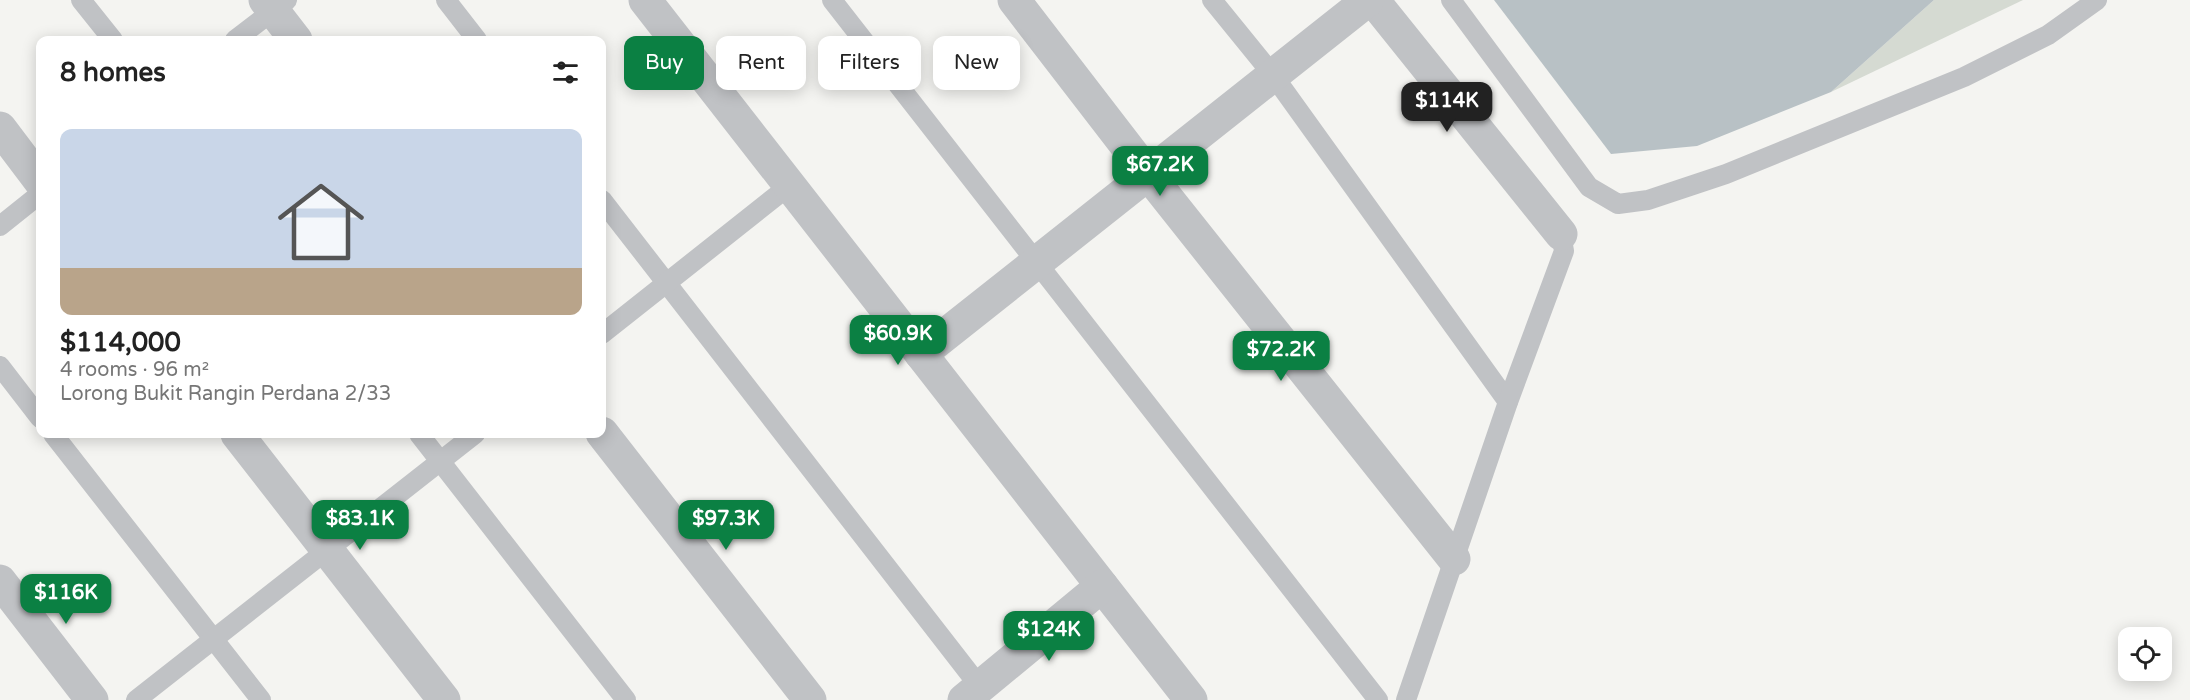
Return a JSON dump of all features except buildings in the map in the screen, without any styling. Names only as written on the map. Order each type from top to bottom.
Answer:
[{"type":"street","points":[[645,0],[1191,700]]},
{"type":"street","points":[[1014,0],[1148,174],[1454,560]]},
{"type":"street","points":[[921,354],[1368,0]]},
{"type":"street","points":[[1373,0],[1561,234]]},
{"type":"street","points":[[275,4],[294,36]]},
{"type":"street","points":[[0,128],[36,176]]},
{"type":"street","points":[[240,438],[444,700]]},
{"type":"street","points":[[606,438],[810,700]]},
{"type":"street","points":[[0,580],[93,700]]},
{"type":"street","points":[[972,693],[1102,586]]},
{"type":"lane","points":[[81,0],[109,36]]},
{"type":"lane","points":[[446,0],[474,36]]},
{"type":"lane","points":[[832,0],[1378,700]]},
{"type":"lane","points":[[1212,0],[1273,75],[1508,402]]},
{"type":"lane","points":[[1451,0],[1589,187],[1618,204],[1648,200],[1726,174],[1964,77],[2048,35],[2097,0]]},
{"type":"lane","points":[[239,36],[275,4]]},
{"type":"lane","points":[[606,331],[789,186]]},
{"type":"lane","points":[[0,225],[36,197]]},
{"type":"lane","points":[[606,205],[666,282],[972,693]]},
{"type":"lane","points":[[1406,700],[1508,402],[1564,251],[1561,234]]},
{"type":"lane","points":[[0,366],[36,413]]},
{"type":"lane","points":[[56,438],[261,700]]},
{"type":"lane","points":[[422,438],[626,700]]},
{"type":"lane","points":[[136,700],[470,438]]},
{"type":"shaded area","points":[[1494,0],[1934,0],[1831,92],[1697,146],[1611,154]]},
{"type":"shaded area","points":[[1934,0],[2023,0],[1831,92]]}]
